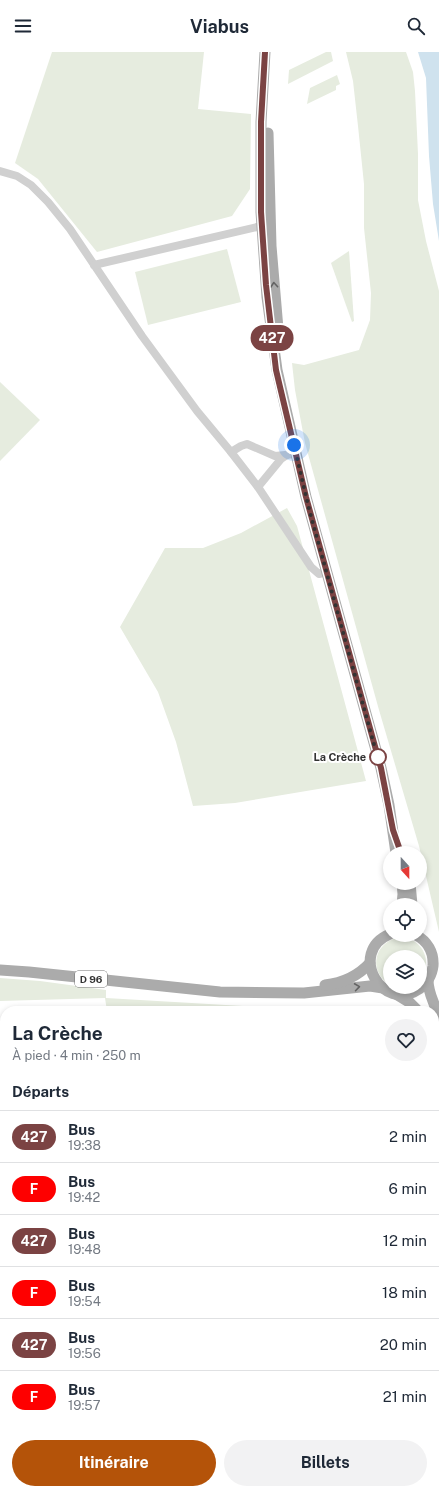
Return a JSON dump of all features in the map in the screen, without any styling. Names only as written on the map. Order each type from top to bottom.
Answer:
[{"type":"main road","points":[[266,52],[260,138],[266,226]]},
{"type":"main road","points":[[272,52],[268,109],[266,285],[278,378],[288,421],[291,454],[327,572],[381,768],[395,846]]},
{"type":"main road","points":[[393,830],[399,846]]},
{"type":"main road","points":[[383,938],[375,946],[371,954],[370,963],[374,978],[383,988]]},
{"type":"main road","points":[[424,942],[429,947],[432,957],[432,970],[428,980],[428,991],[435,1006]]},
{"type":"main road","name":"D 96","points":[[248,993],[336,983],[355,976],[370,963]]},
{"type":"main road","name":"D 96","points":[[0,970],[200,991],[310,993],[370,986],[383,988]]},
{"type":"main road","points":[[396,994],[413,1006]]},
{"type":"street","points":[[0,171],[23,179],[40,193],[70,229],[167,371],[258,487],[311,567],[319,574],[327,572]]},
{"type":"street","points":[[94,265],[266,226]]},
{"type":"street","points":[[231,452],[247,444],[272,455],[278,456],[291,454]]},
{"type":"street","points":[[258,487],[281,459],[291,454]]},
{"type":"shaded area","points":[[52,52],[204,52],[198,109],[251,114],[250,189],[232,216],[97,252],[38,179],[15,163]]},
{"type":"shaded area","points":[[326,52],[331,52],[333,61],[288,84],[289,70]]},
{"type":"shaded area","points":[[346,52],[406,52],[413,72],[415,91],[418,154],[418,200],[426,241],[439,291],[439,932],[427,880],[427,846],[419,846],[379,710],[305,443],[295,390],[292,363],[304,365],[359,350],[370,320],[371,293],[364,228],[364,184],[353,81]]},
{"type":"shaded area","points":[[337,75],[340,84],[336,86],[336,90],[307,104],[310,88]]},
{"type":"shaded area","points":[[227,249],[241,302],[148,325],[135,272]]},
{"type":"shaded area","points":[[349,251],[354,321],[352,322],[331,263]]},
{"type":"shaded area","points":[[0,382],[40,420],[0,461]]},
{"type":"shaded area","points":[[287,508],[297,526],[366,781],[235,803],[193,806],[176,742],[158,692],[120,627],[165,548],[203,548],[241,533]]},
{"type":"shaded area","points":[[388,942],[416,942],[422,950],[383,950],[383,979],[378,972],[376,964],[380,950]]},
{"type":"shaded area","points":[[0,978],[40,981],[106,990],[106,998],[244,1006],[106,1006],[105,998],[0,1001]]},
{"type":"water","points":[[418,52],[439,52],[439,241],[433,204],[429,156],[426,78]]},
{"type":"bus line","name":"427","points":[[265,52],[260,159],[261,212],[266,285],[276,370],[306,497],[381,768],[389,805],[391,824],[399,846]]},
{"type":"place","name":"La Crèche","points":[[378,757]]},
{"type":"route","points":[[294,445],[309,509],[378,759],[378,757]]}]
